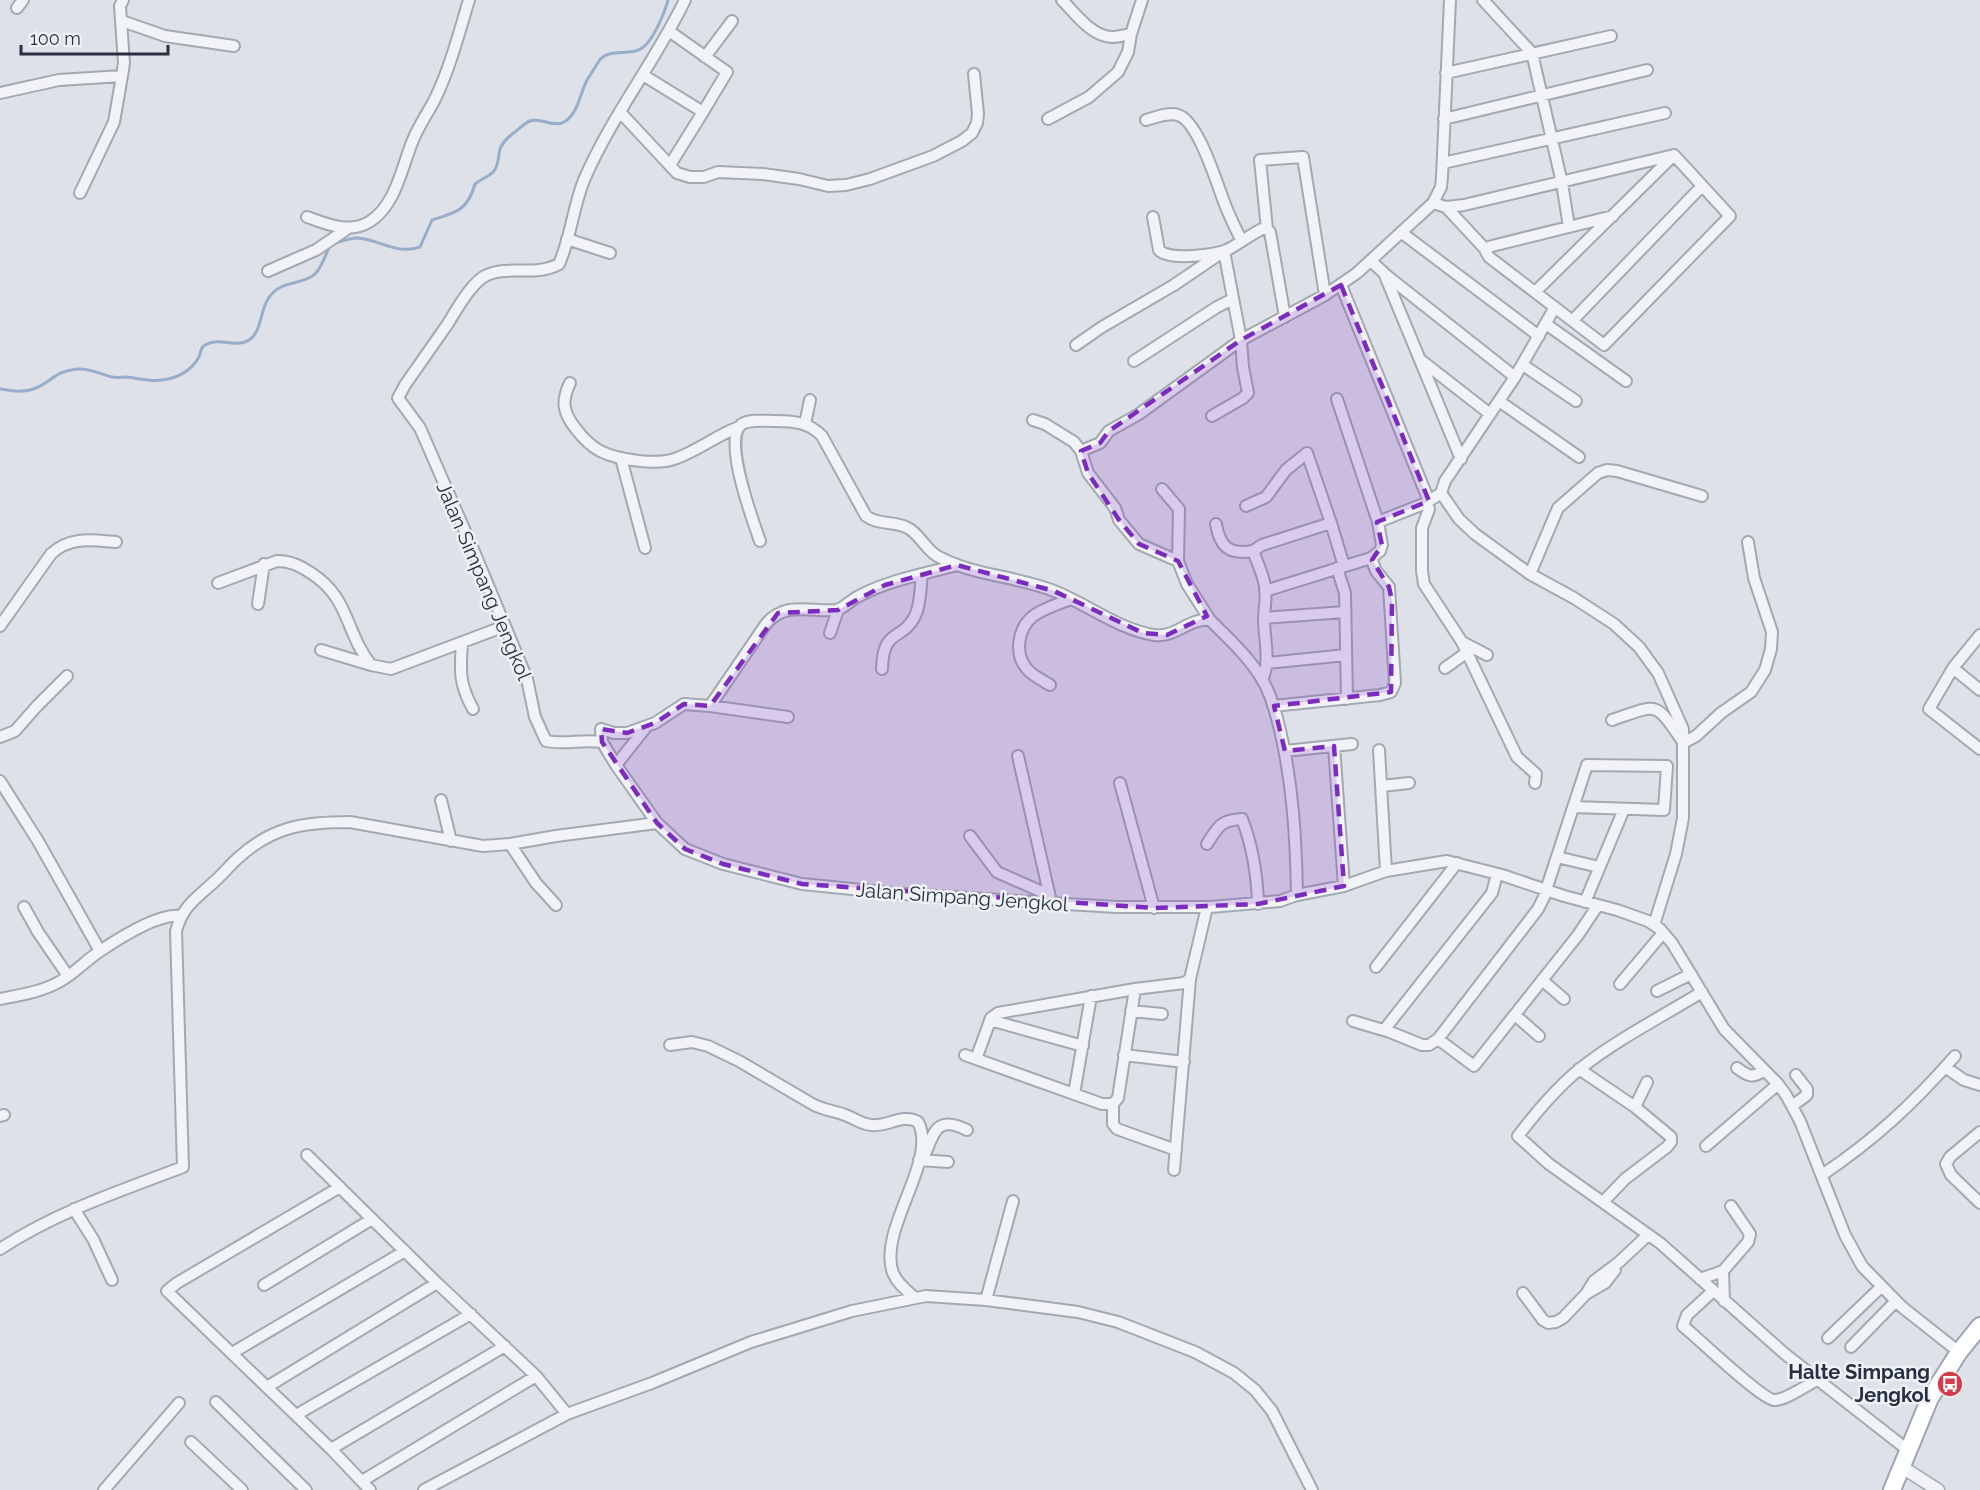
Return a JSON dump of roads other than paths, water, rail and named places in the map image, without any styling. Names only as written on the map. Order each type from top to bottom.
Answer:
[{"type":"main road","points":[[1892,1490],[1930,1398],[1959,1353],[1980,1326]]},
{"type":"street","points":[[268,271],[316,250],[347,229],[362,226],[375,218],[392,194],[418,129],[446,74],[469,0]]},
{"type":"street","name":"Jalan Simpang Jengkol","points":[[685,0],[669,32],[620,112],[583,182],[559,264],[550,268],[485,275],[458,307],[398,398],[420,428],[527,679],[535,717],[546,741],[560,744],[587,740],[602,742],[657,823],[685,849],[759,874],[802,884],[902,894],[1050,899],[1154,908],[1207,907],[1280,901],[1297,894],[1344,885],[1386,871],[1447,861],[1633,915],[1654,925],[1663,933],[1724,1029],[1778,1084],[1792,1106],[1840,1222],[1855,1255],[1866,1271],[1896,1301],[1959,1353]]},
{"type":"street","points":[[1062,0],[1076,15],[1100,34],[1112,37],[1131,34]]},
{"type":"street","points":[[1048,119],[1089,97],[1118,72],[1128,52],[1142,0]]},
{"type":"street","points":[[1081,451],[1100,443],[1109,431],[1139,414],[1241,340],[1341,285],[1371,261],[1433,203],[1441,187],[1450,0]]},
{"type":"street","points":[[1483,0],[1532,53],[1562,183],[1569,227]]},
{"type":"street","points":[[80,193],[114,122],[124,63],[121,2]]},
{"type":"street","points":[[122,21],[165,36],[234,46]]},
{"type":"street","points":[[705,57],[732,21]]},
{"type":"street","points":[[669,32],[727,72],[670,165]]},
{"type":"street","points":[[1446,73],[1611,36]]},
{"type":"street","points":[[1444,119],[1647,70]]},
{"type":"street","points":[[620,112],[677,173],[690,177],[732,172],[799,179],[828,186],[858,183],[933,156],[956,145],[972,133],[978,114],[974,74]]},
{"type":"street","points":[[643,75],[703,112]]},
{"type":"street","points":[[0,93],[59,80],[122,76]]},
{"type":"street","points":[[1443,163],[1665,113]]},
{"type":"street","points":[[1146,120],[1176,114],[1185,118],[1189,123],[1208,159],[1227,210],[1242,241]]},
{"type":"street","points":[[1433,203],[1446,207],[1464,205],[1674,155]]},
{"type":"street","points":[[1446,207],[1486,250],[1489,257],[1604,345],[1730,216],[1674,155]]},
{"type":"street","points":[[1536,291],[1674,155]]},
{"type":"street","points":[[1286,317],[1270,232],[1267,229],[1260,160],[1303,156],[1325,295]]},
{"type":"street","points":[[1573,320],[1702,186]]},
{"type":"street","points":[[1486,250],[1492,246],[1613,216]]},
{"type":"street","points":[[1153,217],[1158,249],[1162,253],[1194,255],[1224,251]]},
{"type":"street","points":[[307,218],[347,229]]},
{"type":"street","points":[[1076,345],[1174,285],[1224,251],[1259,230],[1267,229]]},
{"type":"street","points":[[1402,233],[1539,336]]},
{"type":"street","points":[[567,239],[610,253]]},
{"type":"street","points":[[1212,416],[1248,394],[1241,340],[1224,251]]},
{"type":"street","points":[[1371,261],[1515,377]]},
{"type":"street","points":[[1384,273],[1461,459]]},
{"type":"street","points":[[1341,285],[1429,509],[1422,528],[1421,548],[1425,585],[1462,642],[1517,757],[1536,774],[1535,783]]},
{"type":"street","points":[[1134,361],[1233,299]]},
{"type":"street","points":[[1378,522],[1427,502],[1441,493],[1445,481],[1515,377],[1555,307]]},
{"type":"street","points":[[1546,324],[1626,381]]},
{"type":"street","points":[[1420,359],[1490,414]]},
{"type":"street","points":[[1523,364],[1576,401]]},
{"type":"street","points":[[570,383],[563,402],[568,418],[576,430],[600,451],[621,458],[647,462],[669,461],[745,423],[762,420],[805,424],[816,430],[828,444],[866,516],[908,528],[933,554],[957,565],[1041,586],[1143,633],[1167,635],[1199,619],[1210,620]]},
{"type":"street","points":[[1265,591],[1371,558],[1380,551],[1382,545],[1378,522],[1337,399]]},
{"type":"street","points":[[805,424],[810,400]]},
{"type":"street","points":[[1498,401],[1579,457]]},
{"type":"street","points":[[1033,420],[1045,424],[1074,442],[1081,451],[1088,473],[1133,537],[1145,547],[1178,561]]},
{"type":"street","points":[[739,427],[735,450],[742,484],[759,541]]},
{"type":"street","points":[[1246,506],[1266,496],[1286,470],[1307,453],[1331,523],[1345,593],[1347,699]]},
{"type":"street","points":[[621,458],[645,548]]},
{"type":"street","points":[[1530,574],[1558,508],[1598,473],[1607,470],[1617,471],[1702,496]]},
{"type":"street","points":[[1162,489],[1179,509],[1178,561],[1187,584],[1210,620],[1242,652],[1262,680],[1273,706],[1285,751],[1293,802],[1297,894]]},
{"type":"street","points":[[1441,493],[1459,519],[1475,534],[1530,574],[1574,598],[1614,624],[1640,647],[1658,674],[1672,702],[1683,729],[1683,818],[1676,854],[1654,925]]},
{"type":"street","points":[[1216,524],[1225,547],[1233,552],[1253,550],[1331,523]]},
{"type":"street","points":[[0,626],[57,548],[65,543],[85,539],[116,542]]},
{"type":"street","points":[[1683,743],[1751,692],[1765,670],[1771,649],[1772,632],[1754,578],[1748,542]]},
{"type":"street","points":[[1253,550],[1265,591],[1267,663],[1262,680]]},
{"type":"street","points":[[1273,706],[1391,692],[1395,683],[1392,601],[1389,587],[1376,571],[1371,558]]},
{"type":"street","points":[[218,583],[264,564],[277,561],[292,563],[323,581],[337,596],[357,645],[371,665]]},
{"type":"street","points":[[258,604],[264,564]]},
{"type":"street","points":[[710,706],[772,617],[782,611],[838,610],[865,593],[897,581],[957,565]]},
{"type":"street","points":[[882,669],[883,650],[887,642],[913,620],[916,614],[922,575]]},
{"type":"street","points":[[1050,685],[1032,674],[1024,665],[1019,652],[1020,637],[1030,618],[1071,599]]},
{"type":"street","points":[[830,633],[838,610]]},
{"type":"street","points":[[1264,618],[1345,612]]},
{"type":"street","points":[[321,650],[391,669],[505,626]]},
{"type":"street","points":[[1979,639],[1953,668],[1929,709],[1980,749]]},
{"type":"street","points":[[1462,642],[1487,655]]},
{"type":"street","points":[[462,643],[460,676],[463,689],[473,709]]},
{"type":"street","points":[[1445,668],[1466,653]]},
{"type":"street","points":[[1267,663],[1346,655]]},
{"type":"street","points":[[1953,668],[1980,690]]},
{"type":"street","points":[[0,737],[15,731],[36,706],[67,676]]},
{"type":"street","points":[[602,742],[601,729],[614,733],[647,726],[684,704],[788,717]]},
{"type":"street","points":[[1612,720],[1649,708],[1663,713],[1683,743]]},
{"type":"street","points":[[616,765],[647,726]]},
{"type":"street","points":[[1285,751],[1352,744]]},
{"type":"street","points":[[1334,746],[1344,885]]},
{"type":"street","points":[[1379,750],[1386,871]]},
{"type":"street","points":[[1018,756],[1050,899]]},
{"type":"street","points":[[1353,1021],[1422,1045],[1429,1045],[1438,1039],[1538,909],[1545,895],[1546,890],[1573,807],[1587,765],[1667,766],[1664,810],[1573,807]]},
{"type":"street","points":[[0,781],[38,841],[100,951]]},
{"type":"street","points":[[1120,783],[1154,908]]},
{"type":"street","points":[[1382,786],[1409,783]]},
{"type":"street","points":[[441,800],[451,842]]},
{"type":"street","points":[[1585,902],[1624,809]]},
{"type":"street","points":[[1207,844],[1221,824],[1228,820],[1242,819],[1255,859],[1258,904]]},
{"type":"street","points":[[0,1249],[74,1209],[183,1167],[176,931],[180,916],[188,904],[248,849],[296,825],[328,821],[350,822],[483,846],[657,823]]},
{"type":"street","points":[[970,836],[997,872],[1050,899]]},
{"type":"street","points":[[510,844],[536,883],[556,905]]},
{"type":"street","points":[[1557,857],[1599,867]]},
{"type":"street","points":[[1376,967],[1457,863]]},
{"type":"street","points":[[1384,1030],[1492,892],[1497,874]]},
{"type":"street","points":[[1438,1039],[1474,1066],[1542,981],[1598,905]]},
{"type":"street","points":[[24,907],[68,976]]},
{"type":"street","points":[[1174,1170],[1190,979],[1207,907]]},
{"type":"street","points":[[0,999],[43,989],[68,976],[100,951],[154,920],[173,915],[180,916]]},
{"type":"street","points":[[1620,984],[1663,933]]},
{"type":"street","points":[[1657,991],[1691,974]]},
{"type":"street","points":[[1113,1104],[1106,1105],[971,1057],[995,1014],[1135,988],[1184,983],[1190,979]]},
{"type":"street","points":[[1542,981],[1564,999]]},
{"type":"street","points":[[1135,988],[1118,1098],[1113,1104],[1113,1124],[1117,1129],[1176,1150]]},
{"type":"street","points":[[1702,992],[1579,1069],[1550,1096],[1518,1136],[1550,1164],[1648,1235],[1817,1380],[1909,1451]]},
{"type":"street","points":[[1074,1094],[1091,996]]},
{"type":"street","points":[[1131,1011],[1162,1014]]},
{"type":"street","points":[[1515,1016],[1539,1036]]},
{"type":"street","points":[[990,1020],[1083,1046]]},
{"type":"street","points":[[670,1045],[692,1042],[708,1046],[739,1061],[814,1105],[849,1116],[864,1124],[874,1126],[906,1119],[916,1120],[921,1136],[921,1160]]},
{"type":"street","points":[[1124,1055],[1184,1062]]},
{"type":"street","points":[[1822,1175],[1861,1148],[1896,1119],[1955,1056]]},
{"type":"street","points":[[1945,1067],[1964,1080],[1980,1085]]},
{"type":"street","points":[[1737,1068],[1750,1076],[1764,1070]]},
{"type":"street","points":[[1579,1069],[1635,1107],[1668,1133],[1671,1141],[1662,1151],[1625,1179],[1603,1202]]},
{"type":"street","points":[[1792,1106],[1807,1095],[1807,1089],[1796,1075]]},
{"type":"street","points":[[1635,1107],[1647,1082]]},
{"type":"street","points":[[1706,1146],[1778,1084]]},
{"type":"street","points":[[914,1297],[901,1286],[893,1274],[890,1252],[921,1160],[936,1131],[943,1124],[952,1123],[967,1130]]},
{"type":"street","points":[[1980,1132],[1950,1157],[1946,1164],[1951,1175],[1980,1203]]},
{"type":"street","points":[[307,1155],[505,1346],[536,1377],[567,1414]]},
{"type":"street","points":[[921,1160],[948,1162]]},
{"type":"street","points":[[340,1187],[167,1291],[331,1449],[370,1490]]},
{"type":"street","points":[[986,1300],[1013,1201]]},
{"type":"street","points":[[1700,1279],[1723,1272],[1748,1242],[1750,1236],[1748,1229],[1731,1206]]},
{"type":"street","points":[[74,1209],[93,1239],[112,1280]]},
{"type":"street","points":[[264,1285],[372,1219]]},
{"type":"street","points":[[1523,1293],[1543,1320],[1551,1323],[1563,1318],[1586,1294],[1594,1281],[1618,1263],[1648,1235]]},
{"type":"street","points":[[232,1353],[405,1251]]},
{"type":"street","points":[[1723,1272],[1724,1301]]},
{"type":"street","points":[[267,1387],[437,1282]]},
{"type":"street","points":[[1828,1338],[1881,1287]]},
{"type":"street","points":[[1713,1291],[1687,1315],[1683,1326],[1753,1388],[1766,1397],[1778,1400],[1817,1380]]},
{"type":"street","points":[[424,1490],[567,1414],[652,1383],[768,1336],[852,1311],[914,1297],[938,1296],[1078,1312],[1118,1322],[1195,1352],[1234,1373],[1255,1390],[1272,1411],[1312,1490]]},
{"type":"street","points":[[1851,1347],[1896,1301]]},
{"type":"street","points":[[296,1415],[471,1314]]},
{"type":"street","points":[[331,1449],[505,1346]]},
{"type":"street","points":[[362,1481],[536,1377]]},
{"type":"street","points":[[216,1402],[306,1490]]},
{"type":"street","points":[[104,1490],[179,1403]]},
{"type":"street","points":[[191,1442],[242,1490]]},
{"type":"street","points":[[1902,1467],[1938,1490]]},
{"type":"waterway","points":[[0,389],[32,390],[59,374],[77,369],[114,377],[153,381],[173,378],[192,366],[205,345],[249,340],[259,326],[265,304],[273,293],[285,285],[310,278],[315,274],[330,245],[358,238],[396,248],[420,247],[432,220],[460,209],[469,200],[475,184],[496,169],[500,149],[511,135],[530,121],[538,120],[558,124],[567,120],[575,110],[587,80],[603,57],[642,48],[658,26],[668,0]]},
{"type":"place","name":"Halte Simpang Jengkol","points":[[1950,1384]]}]
